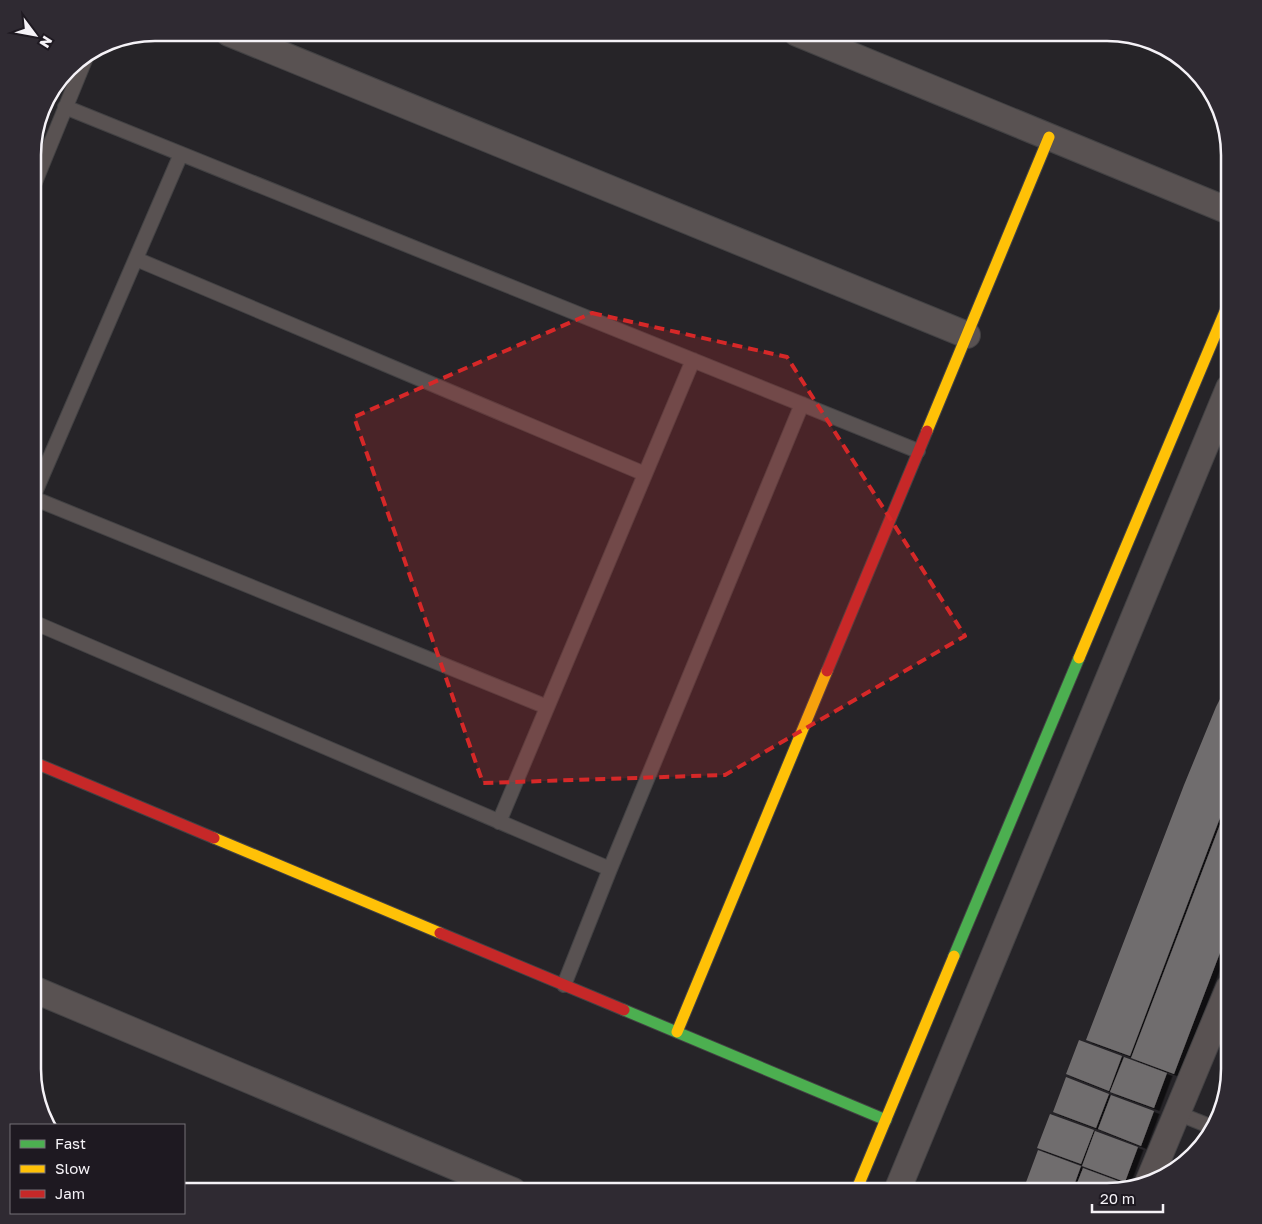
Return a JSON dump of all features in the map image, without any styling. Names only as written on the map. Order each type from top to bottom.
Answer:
[{"type":"street","points":[[251,41],[967,335]]},
{"type":"street","points":[[815,41],[1221,207]]},
{"type":"street","points":[[677,1032],[1049,137]]},
{"type":"street","points":[[860,1183],[1221,323]]},
{"type":"street","points":[[901,1183],[1221,429]]},
{"type":"street","points":[[41,765],[886,1120]]},
{"type":"street","points":[[41,993],[492,1183]]},
{"type":"street","points":[[1152,1173],[1221,1009]]},
{"type":"lane","points":[[41,167],[80,70]]},
{"type":"lane","points":[[65,107],[918,451]]},
{"type":"lane","points":[[41,479],[181,154]]},
{"type":"lane","points":[[136,259],[645,474]]},
{"type":"lane","points":[[499,822],[693,360]]},
{"type":"lane","points":[[564,985],[802,404]]},
{"type":"lane","points":[[41,501],[547,707]]},
{"type":"lane","points":[[41,625],[610,869]]},
{"type":"lane","points":[[1177,1114],[1205,1125]]},
{"type":"highlighted area","points":[[592,313],[787,357],[965,636],[725,775],[483,783],[354,417]]},
{"type":"building","points":[[1221,697],[1221,815],[1130,1056],[1086,1040]]},
{"type":"building","points":[[1221,822],[1221,950],[1174,1074],[1131,1058]]},
{"type":"building","points":[[1079,1040],[1122,1056],[1109,1091],[1066,1074]]},
{"type":"building","points":[[1124,1057],[1167,1073],[1154,1108],[1110,1092]]},
{"type":"building","points":[[1066,1077],[1109,1094],[1096,1128],[1053,1112]]},
{"type":"building","points":[[1111,1095],[1154,1111],[1141,1146],[1098,1129]]},
{"type":"building","points":[[1050,1114],[1094,1130],[1081,1164],[1037,1148]]},
{"type":"building","points":[[1095,1131],[1138,1147],[1125,1181],[1082,1166]]},
{"type":"building","points":[[1038,1150],[1081,1166],[1075,1183],[1026,1183]]},
{"type":"building","points":[[1083,1168],[1121,1182],[1107,1183],[1077,1183]]},
{"type":"traffic: fast","points":[[954,956],[1079,658]]},
{"type":"traffic: fast","points":[[624,1010],[886,1120]]},
{"type":"traffic: slow","points":[[927,431],[1049,137]]},
{"type":"traffic: slow","points":[[1079,658],[1221,321]]},
{"type":"traffic: slow","points":[[677,1032],[827,671]]},
{"type":"traffic: slow","points":[[214,838],[440,933]]},
{"type":"traffic: slow","points":[[859,1183],[954,956]]},
{"type":"traffic: jam","points":[[827,671],[927,431]]},
{"type":"traffic: jam","points":[[41,765],[214,838]]},
{"type":"traffic: jam","points":[[440,933],[624,1010]]}]
